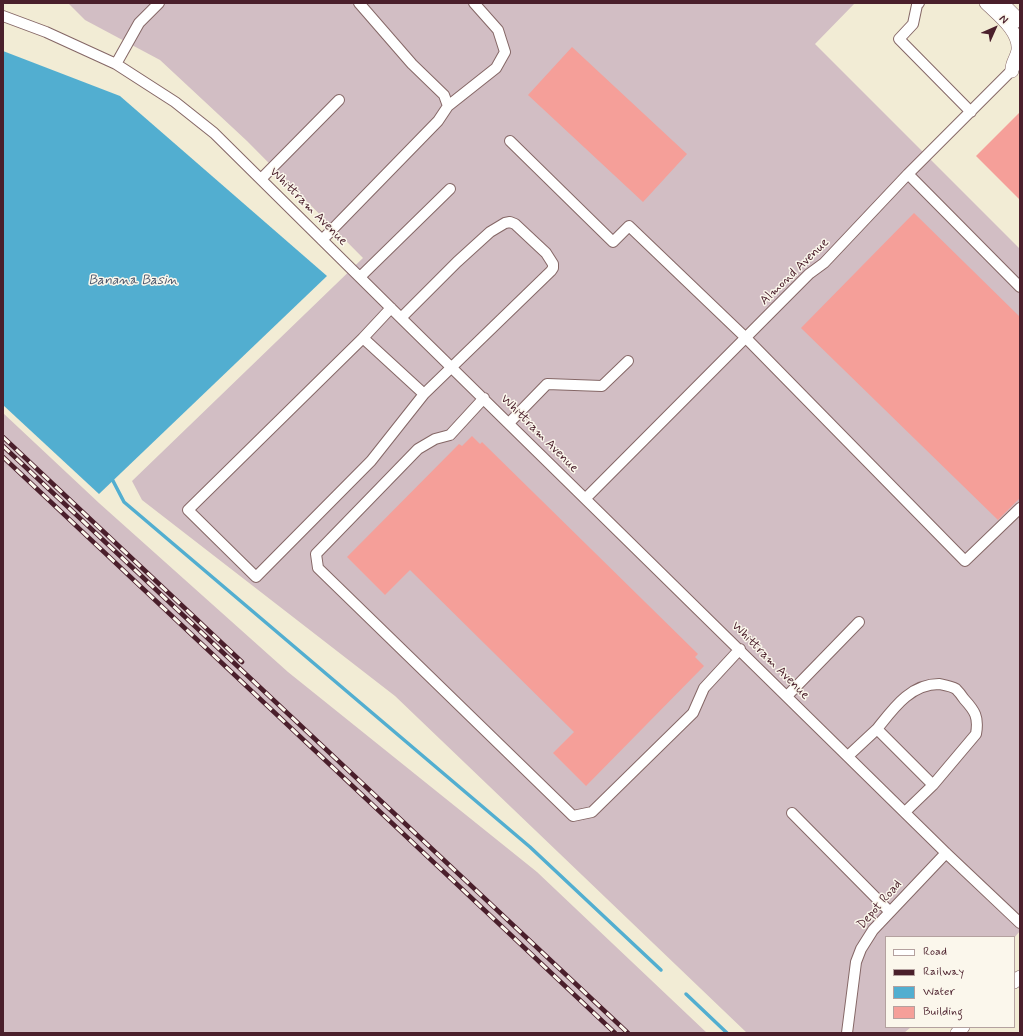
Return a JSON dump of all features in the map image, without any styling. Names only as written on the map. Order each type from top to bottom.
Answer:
[{"type":"main road","points":[[986,3],[1009,27],[1016,37],[1018,50],[1011,67],[1016,67]]},
{"type":"main road","points":[[1002,3],[1020,21]]},
{"type":"street","points":[[116,64],[139,23],[159,3]]},
{"type":"street","points":[[359,3],[412,64],[444,95],[448,106]]},
{"type":"street","points":[[322,240],[438,121],[448,106],[496,68],[505,52],[498,30],[474,3]]},
{"type":"street","points":[[919,3],[917,4],[914,24],[899,39],[971,112]]},
{"type":"street","name":"Whittram Avenue","points":[[3,16],[46,32],[116,64],[175,102],[214,133],[946,853],[1020,923]]},
{"type":"street","name":"Almond Avenue","points":[[586,498],[809,274],[824,262],[908,174],[1016,67]]},
{"type":"street","points":[[260,179],[339,100]]},
{"type":"street","points":[[510,141],[613,242],[629,226],[746,338],[965,561],[1020,508]]},
{"type":"street","points":[[908,174],[1020,287]]},
{"type":"street","points":[[360,277],[450,189]]},
{"type":"street","points":[[391,308],[363,338],[188,510],[256,577],[371,461],[424,394],[553,268],[553,264],[551,259],[515,224],[510,222],[505,223],[498,226],[457,262],[401,318]]},
{"type":"street","points":[[363,338],[424,394]]},
{"type":"street","points":[[509,423],[547,384],[602,386],[628,360]]},
{"type":"street","points":[[484,398],[450,435],[435,439],[418,449],[316,554],[318,568],[573,816],[592,812],[693,713],[704,688],[740,649]]},
{"type":"street","points":[[787,696],[859,622]]},
{"type":"street","points":[[848,756],[877,729],[897,705],[916,688],[930,684],[945,685],[956,689],[974,710],[978,723],[976,734],[933,785],[905,812]]},
{"type":"street","points":[[877,729],[933,785]]},
{"type":"street","points":[[792,813],[890,912]]},
{"type":"street","name":"Depot Road","points":[[847,1033],[856,962],[862,949],[873,930],[946,853]]},
{"type":"shaded area","points":[[68,3],[855,3],[815,44],[1020,249],[1020,931],[1015,937],[885,936],[885,1028],[910,1028],[904,1033],[747,1033],[395,696],[142,500],[132,481],[363,258],[247,141],[160,60],[85,20]]},
{"type":"shaded area","points":[[3,413],[99,503],[288,672],[537,872],[707,1033],[3,1033]]},
{"type":"water","name":"Banana Basin","points":[[3,51],[120,96],[327,276],[99,494],[3,405]]},
{"type":"building","points":[[572,47],[687,154],[643,202],[528,95]]},
{"type":"building","points":[[1020,112],[1020,200],[976,156]]},
{"type":"building","points":[[914,213],[1020,317],[1020,498],[998,520],[801,328]]},
{"type":"building","points":[[472,436],[480,444],[482,442],[698,654],[695,657],[704,666],[586,786],[553,753],[574,732],[410,570],[385,595],[347,557],[459,444],[462,446]]},
{"type":"waterway","points":[[111,477],[124,502],[530,847],[661,970]]},
{"type":"waterway","points":[[686,994],[727,1033]]},
{"type":"railway","points":[[3,437],[242,662]]},
{"type":"railway","points":[[3,446],[628,1033]]},
{"type":"railway","points":[[3,457],[615,1033]]}]
